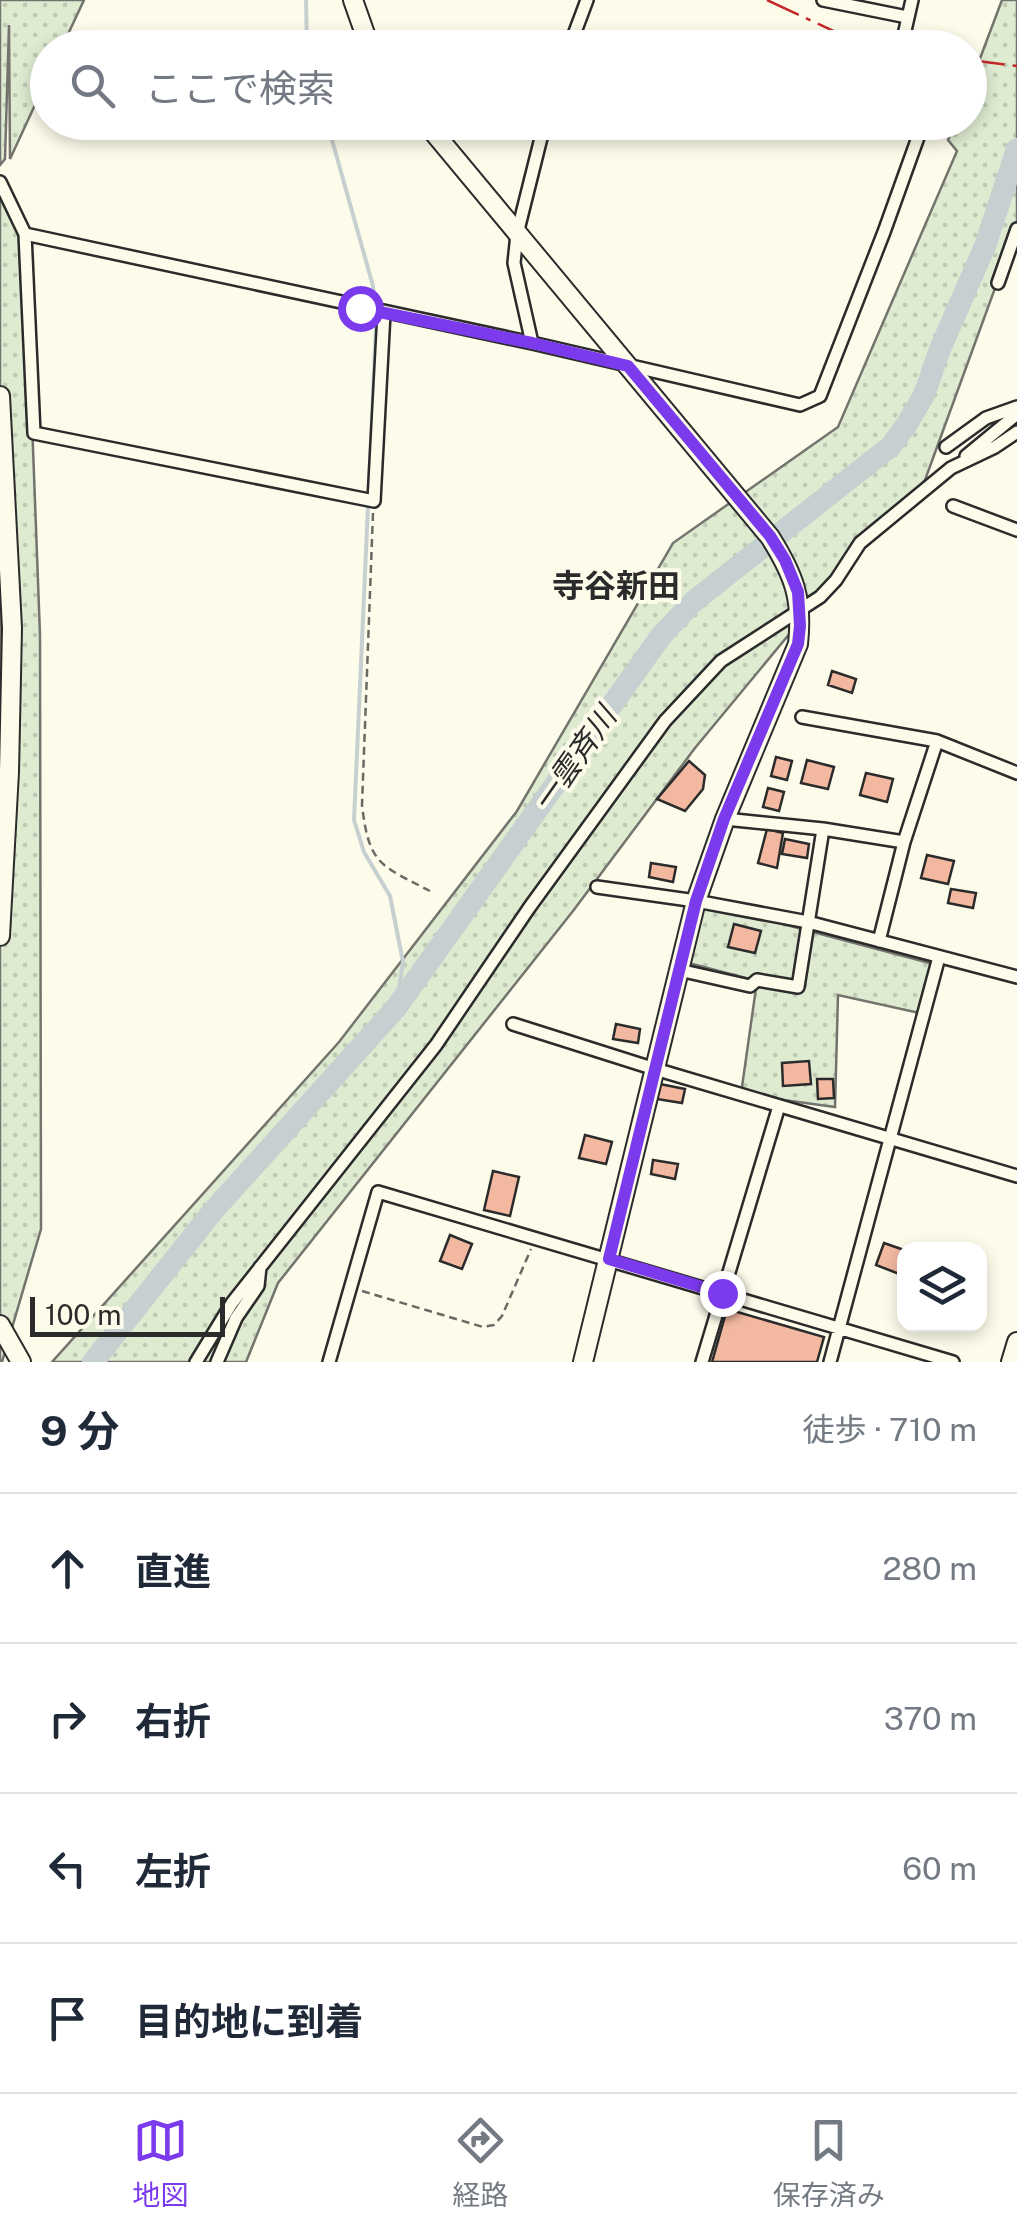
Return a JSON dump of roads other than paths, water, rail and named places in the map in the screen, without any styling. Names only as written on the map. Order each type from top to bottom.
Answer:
[{"type":"street","points":[[354,0],[364,30]]},
{"type":"street","points":[[575,30],[587,0]]},
{"type":"street","points":[[823,0],[908,18]]},
{"type":"street","points":[[905,30],[912,0]]},
{"type":"street","points":[[439,140],[770,536],[794,581],[799,610],[798,644],[792,662],[724,819],[696,901],[583,1362]]},
{"type":"street","points":[[532,343],[514,264],[517,234],[540,140]]},
{"type":"street","points":[[25,234],[800,405],[820,396],[918,140]]},
{"type":"street","points":[[0,182],[25,234],[34,432],[374,501],[384,312]]},
{"type":"street","points":[[998,283],[1017,229]]},
{"type":"street","points":[[0,396],[12,628],[0,936]]},
{"type":"street","points":[[946,446],[986,418],[1017,411]]},
{"type":"street","points":[[196,1362],[260,1266],[436,1045],[528,908],[665,721],[721,660],[820,597],[860,543],[1017,411]]},
{"type":"street","points":[[952,468],[1017,432]]},
{"type":"street","points":[[953,506],[1017,530]]},
{"type":"street","points":[[802,717],[937,742],[1017,773]]},
{"type":"street","points":[[879,941],[904,842],[937,742]]},
{"type":"street","points":[[724,819],[904,842]]},
{"type":"street","points":[[679,970],[750,986],[757,980],[798,988],[823,829]]},
{"type":"street","points":[[597,886],[808,922],[1017,977]]},
{"type":"street","points":[[830,1362],[939,957]]},
{"type":"street","points":[[513,1024],[1017,1176]]},
{"type":"street","points":[[702,1362],[779,1106]]},
{"type":"street","points":[[329,1362],[378,1192],[953,1362]]},
{"type":"street","points":[[217,1362],[236,1318],[258,1286],[260,1266]]},
{"type":"street","points":[[0,1325],[21,1362]]},
{"type":"street","points":[[1011,1362],[1017,1342]]},
{"type":"waterway","points":[[306,0],[307,30]]},
{"type":"waterway","points":[[332,140],[373,286],[376,327],[354,820],[364,852],[390,896],[403,962],[396,1008]]},
{"type":"waterway","name":"一雲斉川","points":[[93,1362],[213,1211],[396,1008],[661,636],[693,602],[891,446],[924,395],[985,246],[1017,149]]},
{"type":"district","name":"寺谷新田","points":[[616,585]]}]
